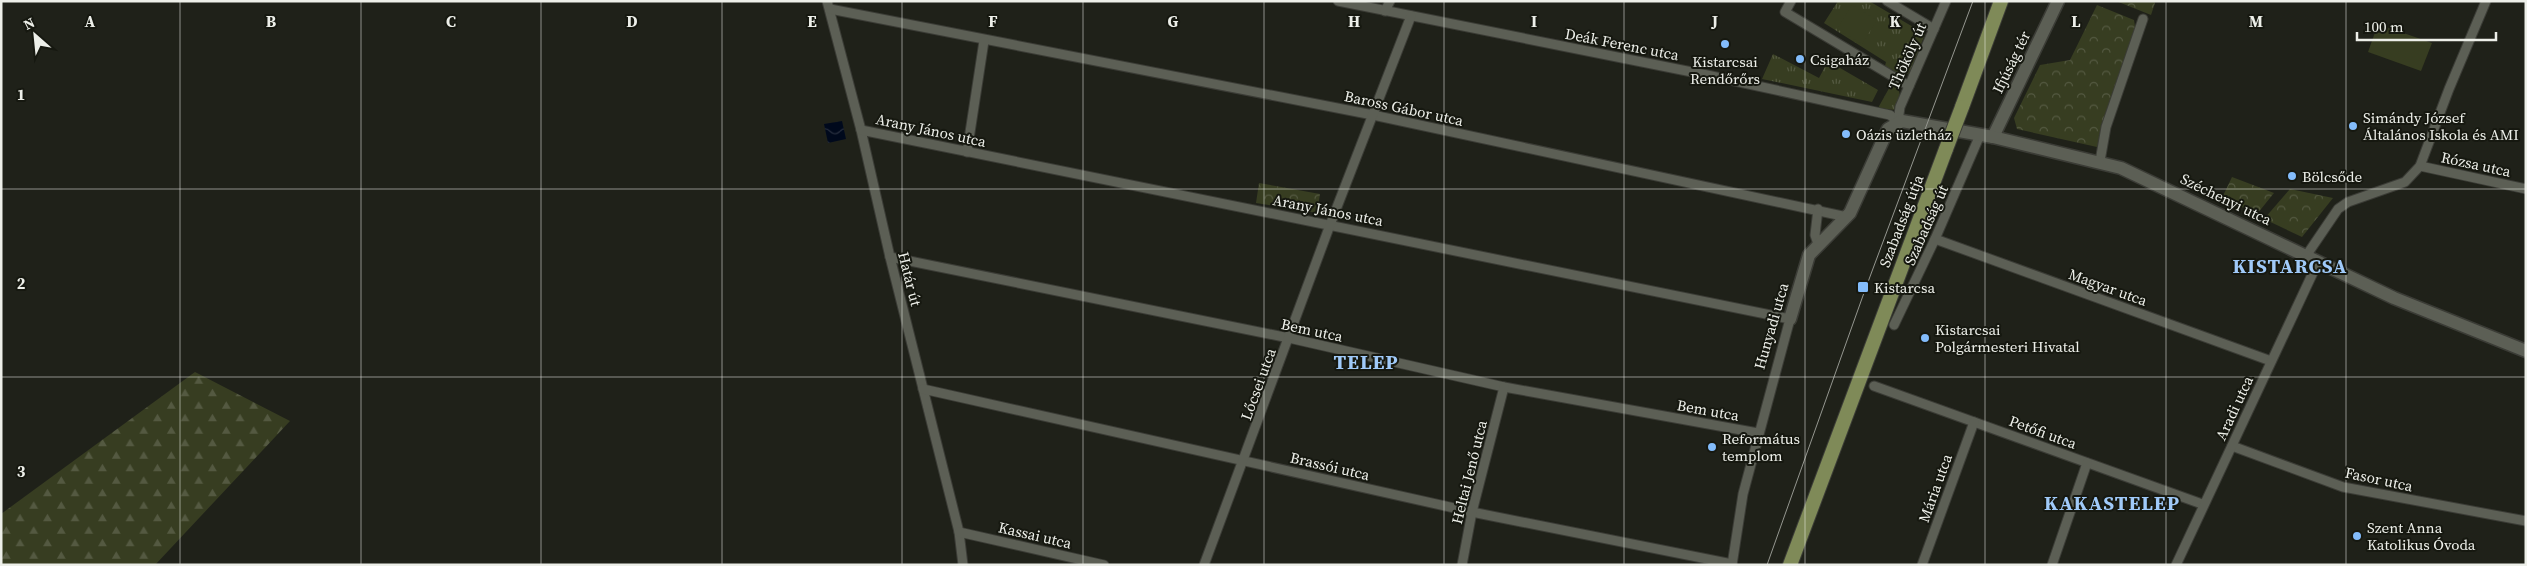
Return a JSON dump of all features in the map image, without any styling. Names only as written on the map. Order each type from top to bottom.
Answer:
[{"type":"main road","name":"Szabadság útja","points":[[1790,565],[2001,1]]},
{"type":"main road","name":"Ifjúság tér","points":[[1986,136],[2058,1]]},
{"type":"main road","name":"Széchenyi utca","points":[[1898,122],[1911,121],[1986,136],[2100,162],[2144,177],[2318,262],[2435,315],[2526,350]]},
{"type":"main road","name":"Hunyadi utca","points":[[1790,319],[1809,255],[1847,217],[1884,136],[1890,127],[1898,122]]},
{"type":"street","name":"Deák Ferenc utca","points":[[1338,1],[1707,75],[1890,116],[1898,122]]},
{"type":"street","points":[[1384,11],[1390,1]]},
{"type":"street","points":[[1792,1],[1785,12],[1910,86]]},
{"type":"street","points":[[1887,1],[1934,29]]},
{"type":"street","name":"Thököly út","points":[[1898,122],[1900,107],[1946,1]]},
{"type":"street","points":[[2306,256],[2338,208],[2348,202],[2405,182],[2420,166],[2449,89],[2486,1]]},
{"type":"street","name":"Baross Gábor utca","points":[[828,5],[984,41],[1373,115],[1818,209],[1847,217]]},
{"type":"street","name":"Határ út","points":[[828,5],[862,130],[890,257],[959,532],[963,565]]},
{"type":"street","name":"Lőcsei utca","points":[[1204,565],[1330,225],[1411,16]]},
{"type":"street","points":[[2100,162],[2106,127],[2143,19]]},
{"type":"street","points":[[967,152],[984,41]]},
{"type":"street","name":"Arany János utca","points":[[862,130],[1790,319]]},
{"type":"street","name":"Szabadság út","points":[[1894,324],[1986,136]]},
{"type":"street","name":"Rózsa utca","points":[[2420,166],[2526,189]]},
{"type":"street","points":[[1818,209],[1815,235],[1818,244]]},
{"type":"street","name":"Magyar utca","points":[[1935,239],[2271,361]]},
{"type":"street","name":"Bem utca","points":[[890,257],[1289,338],[1504,387],[1758,433]]},
{"type":"street","name":"Aradi utca","points":[[2176,565],[2202,504],[2232,446],[2318,262]]},
{"type":"street","name":"Hunyadi utca","points":[[1732,564],[1743,494],[1790,319]]},
{"type":"street","name":"Petőfi utca","points":[[1874,386],[2202,504]]},
{"type":"street","name":"Heltai Jenő utca","points":[[1462,565],[1472,512],[1504,387]]},
{"type":"street","name":"Brassói utca","points":[[923,389],[1472,512],[1732,564]]},
{"type":"street","name":"Mária utca","points":[[1922,565],[1974,422]]},
{"type":"street","name":"Fasor utca","points":[[2232,446],[2343,487],[2526,522]]},
{"type":"street","points":[[2052,565],[2087,463]]},
{"type":"street","name":"Kassai utca","points":[[959,532],[1104,565]]},
{"type":"green space","points":[[1838,1],[1869,1],[1925,34],[1910,73],[1898,76],[1885,66],[1886,62],[1824,23]]},
{"type":"green space","points":[[2116,1],[2154,1],[2155,3],[2151,15]]},
{"type":"green space","points":[[1852,5],[1877,20],[1862,44],[1837,29]]},
{"type":"green space","points":[[2097,5],[2134,20],[2136,33],[2097,147],[2017,129],[2014,118],[2040,65],[2070,60]]},
{"type":"green space","points":[[2378,24],[2432,43],[2421,71],[2368,52]]},
{"type":"green space","points":[[1773,54],[1819,78],[1828,61],[1878,90],[1872,102],[1762,79]]},
{"type":"green space","points":[[1892,83],[1900,95],[1895,110],[1878,108]]},
{"type":"green space","points":[[2232,177],[2274,193],[2257,214],[2222,198]]},
{"type":"green space","points":[[1259,183],[1320,194],[1317,213],[1256,203]]},
{"type":"green space","points":[[2290,189],[2333,198],[2302,237],[2264,219]]},
{"type":"green space","points":[[195,372],[290,421],[155,565],[1,565],[1,514]]},
{"type":"water","points":[[842,121],[846,139],[828,143],[824,124]]},
{"type":"tram line","points":[[1767,565],[1865,290],[1973,1]]},
{"type":"place","name":"Kistarcsai Rendőrőrs","points":[[1725,44]]},
{"type":"place","name":"Csigaház","points":[[1800,59]]},
{"type":"place","name":"Simándy József Általános Iskola és AMI","points":[[2353,126]]},
{"type":"place","name":"Oázis üzletház","points":[[1846,134]]},
{"type":"place","name":"Bölcsőde","points":[[2292,176]]},
{"type":"place","name":"Kistarcsa","points":[[1863,287]]},
{"type":"place","name":"Kistarcsai Polgármesteri Hivatal","points":[[1925,338]]},
{"type":"place","name":"Református templom","points":[[1712,447]]},
{"type":"place","name":"Szent Anna Katolikus Óvoda","points":[[2357,536]]},
{"type":"district","name":"KISTARCSA","points":[[2290,266]]},
{"type":"district","name":"TELEP","points":[[1366,362]]},
{"type":"district","name":"KAKASTELEP","points":[[2112,503]]}]
